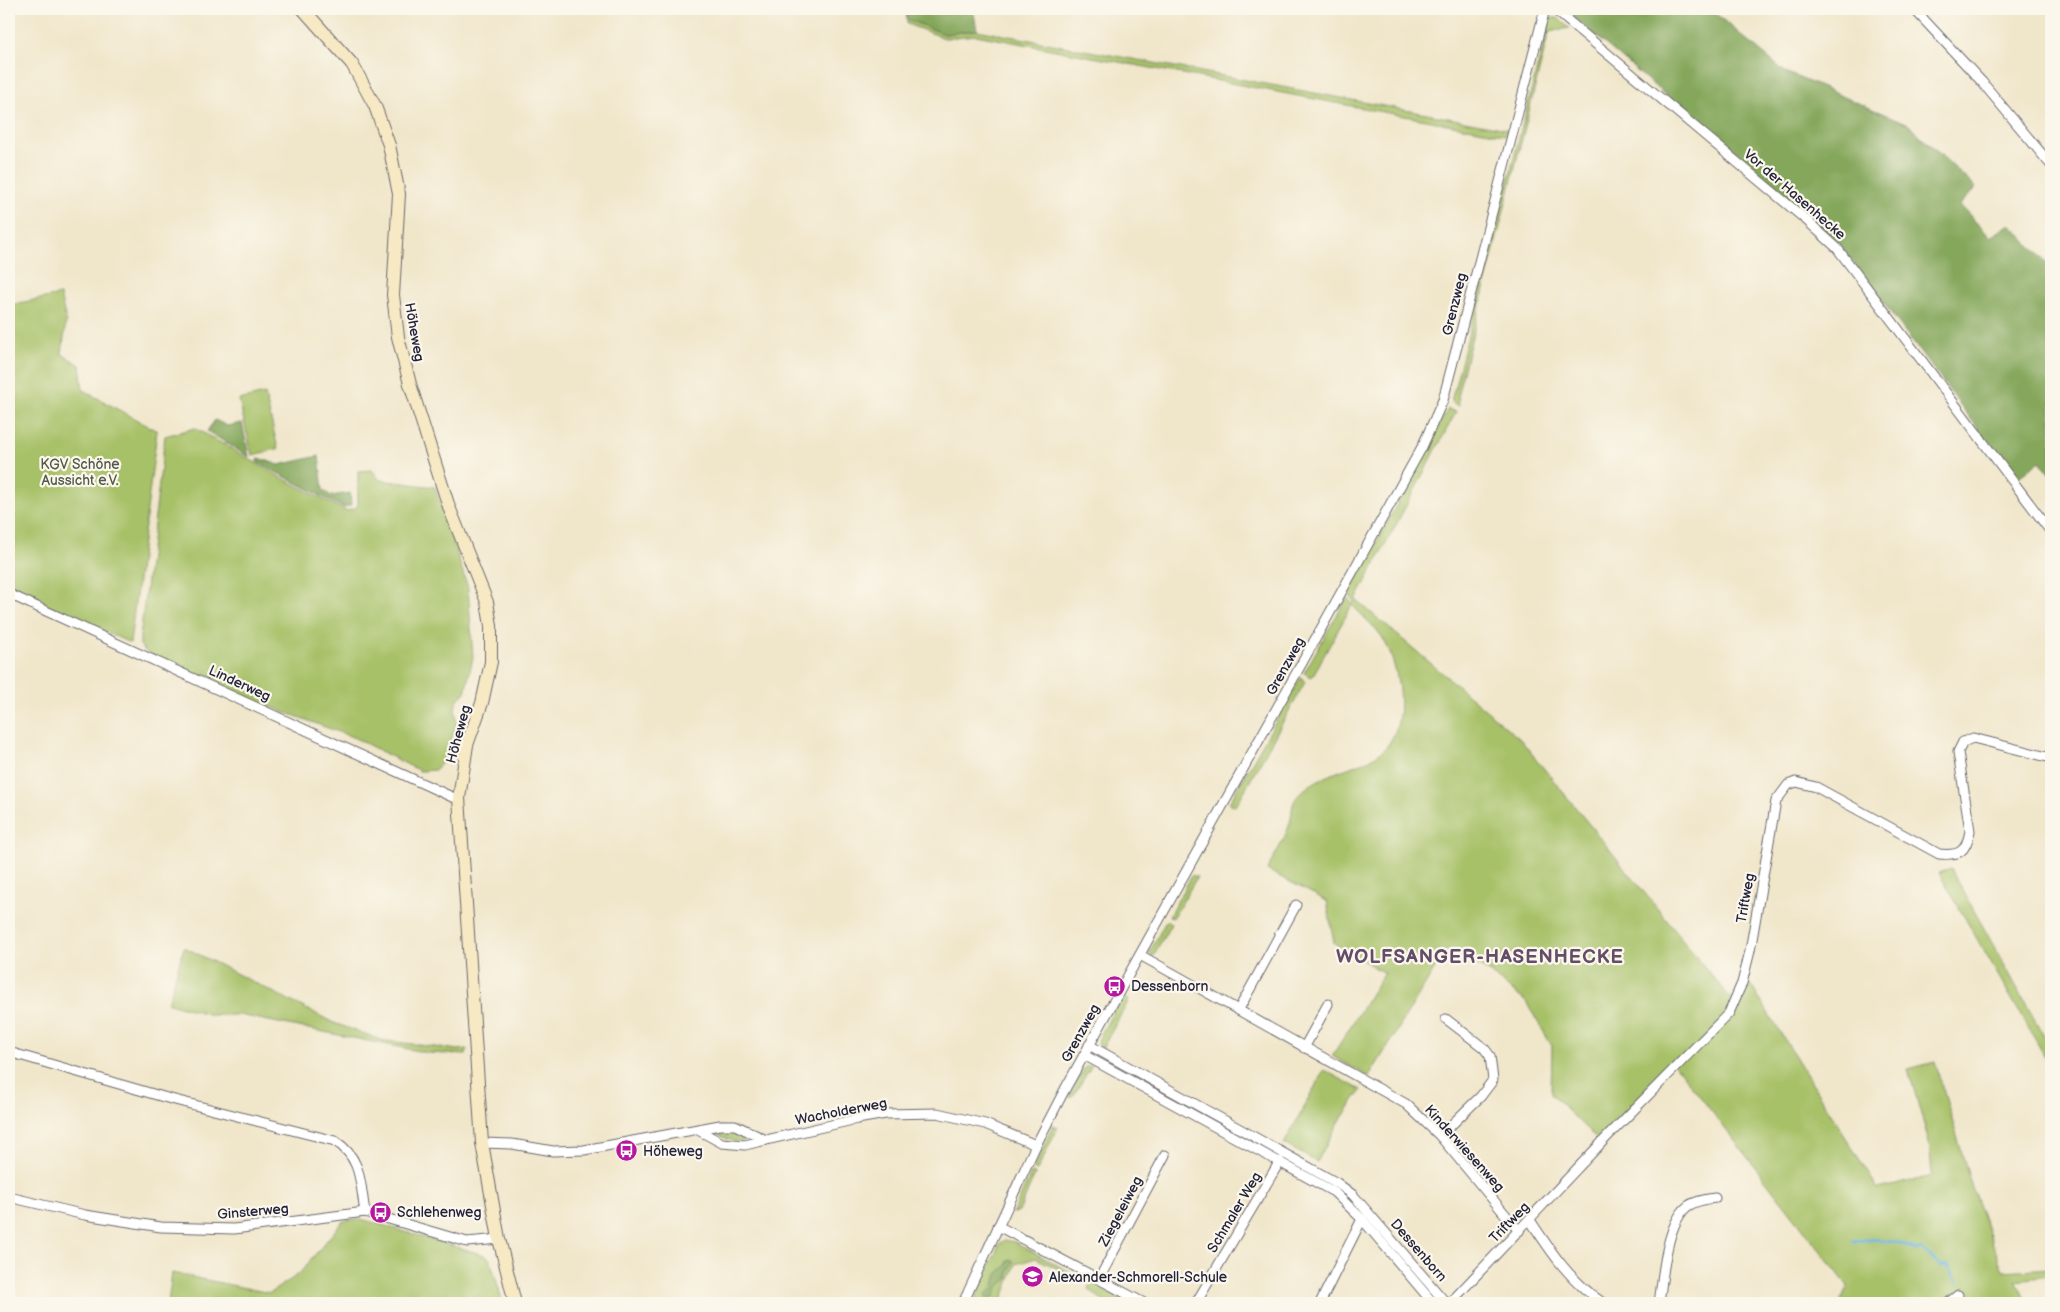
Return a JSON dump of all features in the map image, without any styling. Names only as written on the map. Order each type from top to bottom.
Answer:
[{"type":"street","name":"Höheweg","points":[[303,9],[352,64],[375,106],[392,158],[399,194],[394,295],[398,336],[410,384],[449,507],[487,602],[491,626],[491,662],[482,703],[467,745],[459,798],[482,1143],[498,1239],[515,1303]]},
{"type":"street","name":"Grenzweg","points":[[963,1303],[1036,1145],[1089,1045],[1422,447],[1443,400],[1545,9]]},
{"type":"street","name":"Vor der Hasenhecke","points":[[1554,9],[1805,219],[1837,248],[2051,532]]},
{"type":"street","points":[[1914,9],[1982,82],[2051,165]]},
{"type":"street","name":"Linderweg","points":[[9,594],[452,797],[459,798]]},
{"type":"street","name":"Triftweg","points":[[1450,1303],[1606,1138],[1729,1013],[1742,983],[1750,951],[1776,801],[1788,785],[1796,782],[1816,787],[1939,854],[1950,855],[1961,853],[1967,844],[1970,832],[1958,752],[1963,742],[1973,738],[2051,758]]},
{"type":"street","points":[[1239,1010],[1296,905]]},
{"type":"street","name":"Kinderwiesenweg","points":[[1140,955],[1406,1104],[1440,1136],[1519,1231]]},
{"type":"street","points":[[1304,1048],[1328,1004]]},
{"type":"street","points":[[1440,1136],[1481,1096],[1492,1080],[1490,1056],[1484,1048],[1446,1020]]},
{"type":"street","name":"Dessenborn","points":[[1089,1045],[1337,1183],[1353,1195],[1446,1303]]},
{"type":"street","points":[[9,1052],[167,1098],[336,1141],[346,1147],[356,1161],[365,1212]]},
{"type":"street","name":"Dessenborn","points":[[1084,1055],[1334,1192],[1362,1218],[1433,1303]]},
{"type":"street","name":"Wacholderweg","points":[[698,1130],[712,1139],[733,1145],[766,1140],[886,1114],[937,1113],[984,1124],[1036,1145]]},
{"type":"street","points":[[482,1143],[512,1144],[553,1150],[584,1150],[720,1125],[735,1125],[766,1140]]},
{"type":"street","name":"Ziegeleiweg","points":[[1099,1279],[1165,1156]]},
{"type":"street","name":"Schmaler Weg","points":[[1196,1303],[1280,1162]]},
{"type":"street","name":"Ginsterweg","points":[[9,1197],[85,1215],[161,1227],[234,1228],[365,1212],[467,1242],[498,1239]]},
{"type":"street","points":[[1658,1303],[1669,1244],[1677,1221],[1688,1206],[1715,1198]]},
{"type":"street","points":[[1320,1303],[1362,1218]]},
{"type":"street","points":[[1530,1220],[1558,1261],[1576,1283],[1603,1303]]},
{"type":"street","points":[[998,1226],[1144,1303]]},
{"type":"street","points":[[1948,1303],[1958,1295]]},
{"type":"green space","points":[[905,9],[973,9],[977,30],[945,34],[907,19]]},
{"type":"green space","points":[[1564,9],[1710,9],[1785,72],[1908,124],[1976,188],[1960,205],[1990,237],[2010,224],[2051,267],[2051,476],[2040,461],[2016,479],[1837,241]]},
{"type":"green space","points":[[1550,18],[1558,18],[1569,28],[1549,32],[1458,392],[1459,406],[1452,402],[1452,398]]},
{"type":"green space","points":[[907,19],[945,34],[977,30],[1507,129],[1505,135],[976,35],[945,38],[907,24]]},
{"type":"green space","name":"KGV Schöne Aussicht e.V.","points":[[60,295],[66,320],[62,354],[80,365],[83,390],[157,431],[130,643],[9,588],[9,305]]},
{"type":"green space","points":[[265,394],[278,449],[252,455],[239,400]]},
{"type":"green space","points":[[1448,409],[1456,412],[1356,600],[1520,739],[1729,997],[1741,1000],[1750,984],[1878,1189],[1932,1176],[1929,1142],[1908,1069],[1935,1062],[1972,1187],[2003,1271],[2051,1268],[2051,1276],[2015,1280],[2029,1303],[1953,1303],[1949,1296],[1940,1303],[1840,1303],[1848,1286],[1673,1062],[1598,1140],[1551,1094],[1552,1046],[1526,1002],[1485,969],[1447,949],[1369,1077],[1332,1056],[1384,973],[1334,943],[1327,901],[1267,870],[1287,832],[1291,820],[1292,806],[1299,794],[1329,775],[1374,757],[1386,747],[1394,734],[1400,703],[1399,687],[1391,655],[1379,633],[1352,605],[1312,677],[1304,673],[1347,597],[1352,604],[1354,602],[1349,593]]},
{"type":"green space","points":[[215,420],[227,426],[242,423],[249,457],[207,431]]},
{"type":"green space","points":[[195,428],[282,478],[346,511],[356,508],[358,504],[358,471],[372,470],[380,480],[435,487],[468,588],[473,657],[465,693],[458,699],[455,707],[457,725],[442,763],[435,770],[420,771],[355,738],[260,703],[146,652],[140,645],[165,436]]},
{"type":"green space","points":[[319,456],[323,490],[331,496],[350,493],[351,505],[344,508],[257,462],[259,458],[279,465]]},
{"type":"green space","points":[[1301,677],[1305,682],[1236,806],[1229,803]]},
{"type":"green space","points":[[1951,869],[2051,1049],[2051,1067],[1939,873]]},
{"type":"green space","points":[[1192,875],[1197,877],[1173,918],[1169,916]]},
{"type":"green space","points":[[1166,921],[1171,924],[1152,958],[1149,953]]},
{"type":"green space","points":[[184,947],[334,1023],[381,1040],[458,1050],[467,1049],[466,1055],[428,1053],[239,1015],[212,1015],[168,1003]]},
{"type":"green space","points":[[1122,996],[1129,1000],[1102,1049],[1098,1043],[1099,1038]]},
{"type":"green space","points":[[1092,1065],[1072,1098],[1069,1096],[1085,1067]]},
{"type":"green space","points":[[1324,1070],[1361,1090],[1338,1124],[1317,1162],[1284,1144]]},
{"type":"green space","points":[[1053,1125],[1058,1127],[1037,1171],[1033,1169]]},
{"type":"green space","points":[[720,1127],[734,1128],[753,1137],[753,1140],[730,1140],[717,1134],[715,1130]]},
{"type":"green space","points":[[1031,1173],[1035,1174],[1019,1212],[1013,1213]]},
{"type":"green space","points":[[353,1219],[365,1220],[484,1255],[490,1259],[503,1303],[168,1303],[172,1273],[270,1293],[299,1274],[343,1221]]},
{"type":"green space","points":[[1005,1240],[1015,1242],[1070,1272],[1068,1274],[1036,1258],[1016,1264],[1001,1303],[973,1303],[1000,1243]]},
{"type":"green space","points":[[1009,1259],[1014,1261],[1009,1270],[1008,1279],[998,1287],[994,1298],[986,1298],[986,1294],[993,1289],[997,1274],[1006,1266]]},
{"type":"green space","points":[[1091,1283],[1129,1303],[1105,1303],[1088,1288]]},
{"type":"waterway","points":[[1853,1241],[1886,1240],[1894,1241],[1916,1251],[1922,1249],[1941,1266],[1948,1265],[1957,1282]]},
{"type":"waterway","points":[[1971,1295],[1975,1303]]},
{"type":"place","name":"Dessenborn","points":[[1115,986]]},
{"type":"place","name":"Höheweg","points":[[627,1151]]},
{"type":"place","name":"Schlehenweg","points":[[381,1212]]},
{"type":"place","name":"Alexander-Schmorell-Schule","points":[[1033,1277]]},
{"type":"district","name":"WOLFSANGER-HASENHECKE","points":[[1480,956]]}]
